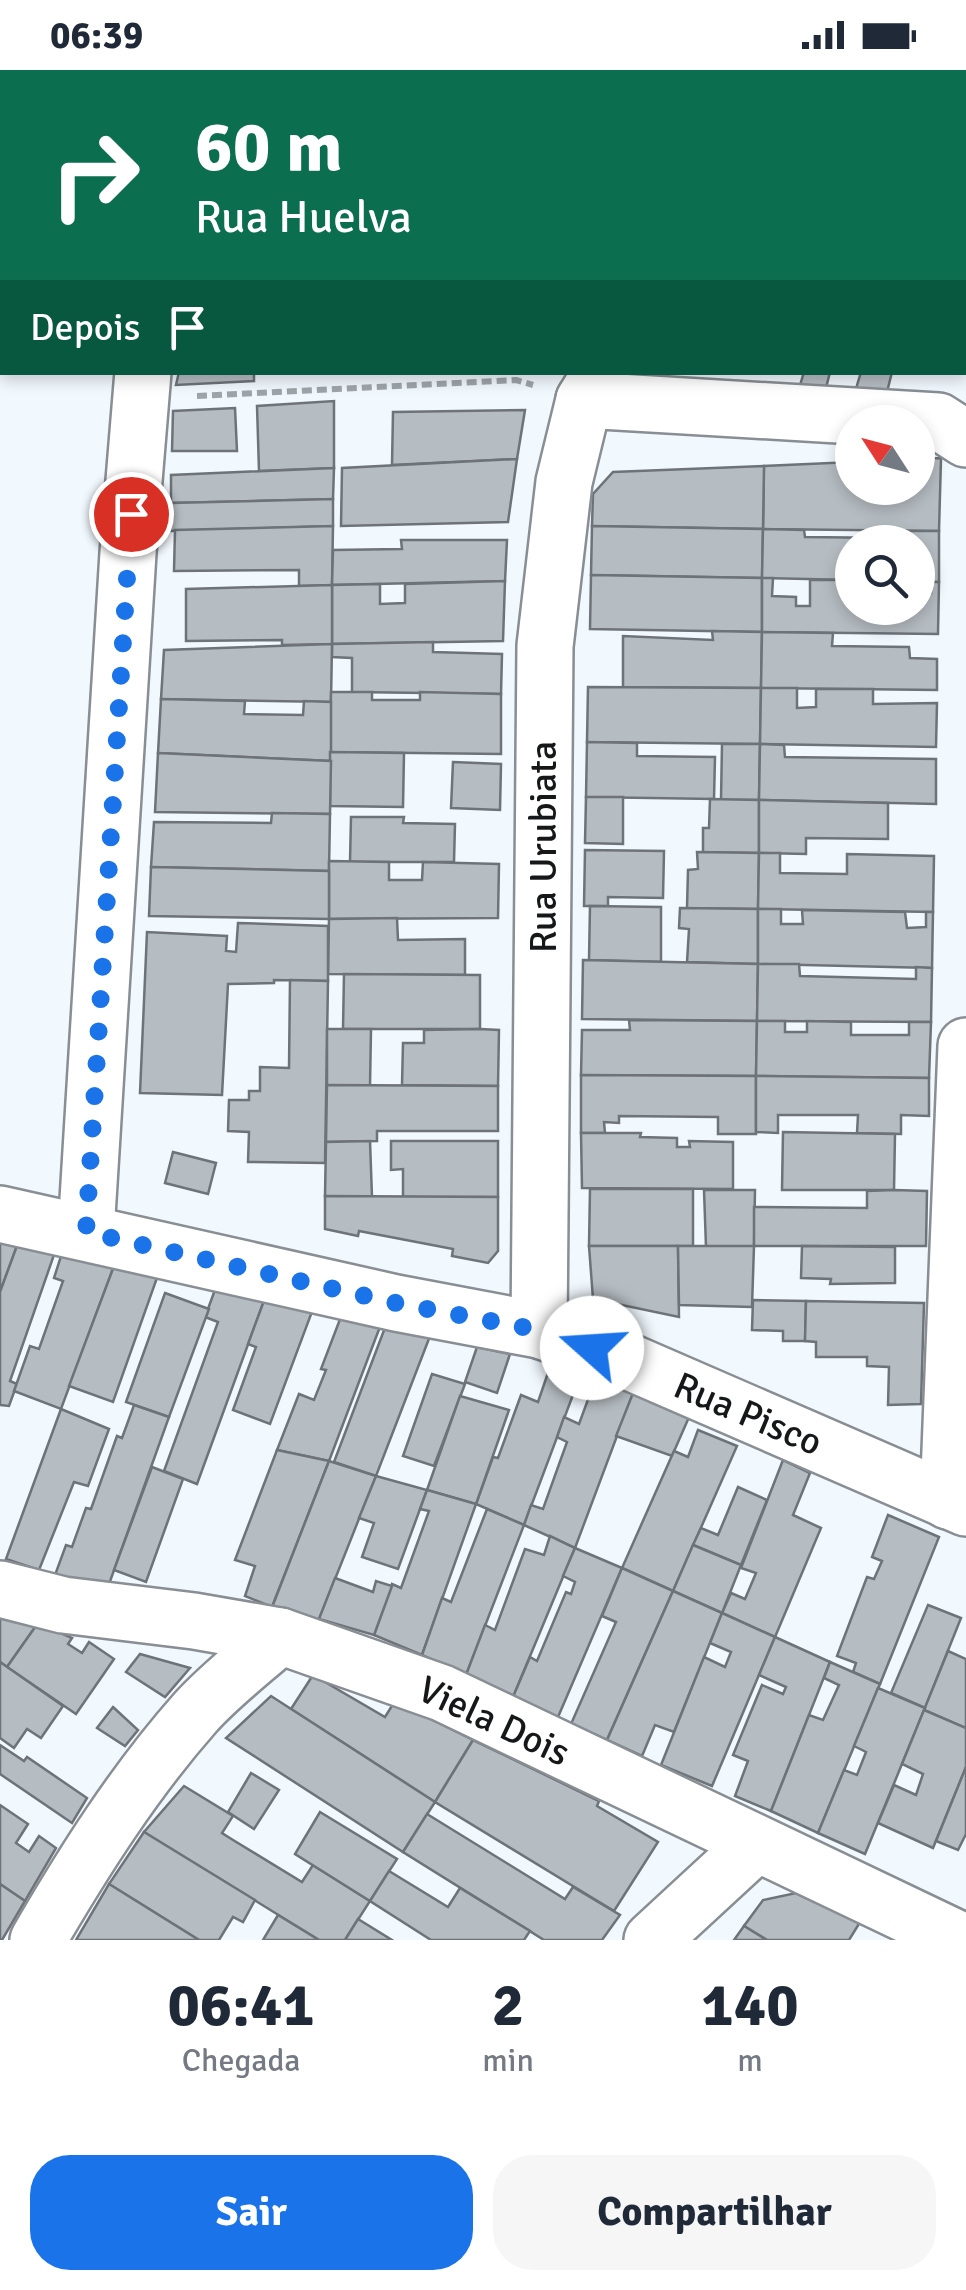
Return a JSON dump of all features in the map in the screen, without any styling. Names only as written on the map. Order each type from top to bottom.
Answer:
[{"type":"street","points":[[86,1232],[142,386]]},
{"type":"street","points":[[592,386],[938,421],[966,438]]},
{"type":"street","name":"Rua Urubiata","points":[[539,1330],[545,646],[564,482],[592,386]]},
{"type":"street","points":[[957,1504],[966,1046]]},
{"type":"street","name":"Rua Pisco","points":[[0,1214],[396,1303],[539,1330],[618,1357],[957,1504]]},
{"type":"street","name":"Viela Dois","points":[[0,1589],[63,1605],[280,1636],[442,1693],[960,1940]]},
{"type":"street","points":[[38,1940],[139,1782],[197,1710],[280,1636]]},
{"type":"street","points":[[652,1940],[756,1844]]},
{"type":"path","points":[[142,386],[516,380],[592,386]]},
{"type":"building","points":[[178,375],[254,375],[254,381],[176,385]]},
{"type":"building","points":[[803,375],[829,375],[825,392],[798,392]]},
{"type":"building","points":[[860,375],[891,375],[887,392],[855,392]]},
{"type":"building","points":[[334,401],[334,468],[259,471],[257,406]]},
{"type":"building","points":[[235,408],[237,451],[172,451],[173,411]]},
{"type":"building","points":[[525,410],[517,459],[392,465],[393,412]]},
{"type":"building","points":[[935,458],[941,458],[939,531],[935,531],[935,525],[763,529],[764,466],[835,463],[835,505],[935,505]]},
{"type":"building","points":[[517,459],[508,522],[341,526],[342,468]]},
{"type":"building","points":[[764,466],[763,529],[592,526],[593,494],[613,472]]},
{"type":"building","points":[[334,468],[333,499],[171,503],[171,475]]},
{"type":"building","points":[[333,499],[333,526],[170,531],[171,503]]},
{"type":"building","points":[[333,526],[332,585],[299,586],[299,570],[174,571],[175,530]]},
{"type":"building","points":[[592,526],[763,529],[762,578],[591,575]]},
{"type":"building","points":[[763,529],[804,530],[805,537],[835,537],[835,580],[762,578]]},
{"type":"building","points":[[935,531],[939,531],[939,582],[935,582]]},
{"type":"building","points":[[401,540],[507,540],[505,581],[332,585],[333,550],[402,549]]},
{"type":"building","points":[[591,575],[762,578],[762,632],[590,629]]},
{"type":"building","points":[[762,578],[773,578],[772,596],[796,597],[796,606],[810,606],[810,580],[835,580],[835,625],[935,625],[935,582],[939,582],[938,634],[762,632]]},
{"type":"building","points":[[505,581],[503,641],[332,644],[332,585],[380,584],[380,604],[405,603],[405,584]]},
{"type":"building","points":[[332,585],[332,644],[186,641],[186,589]]},
{"type":"building","points":[[712,631],[762,632],[761,688],[623,687],[623,636],[713,640]]},
{"type":"building","points":[[762,632],[833,633],[832,646],[909,647],[910,658],[937,659],[937,690],[761,688]]},
{"type":"building","points":[[433,642],[433,652],[502,654],[501,694],[352,692],[352,658],[332,657],[332,644]]},
{"type":"building","points":[[332,644],[331,702],[161,699],[164,650]]},
{"type":"building","points":[[588,687],[761,688],[760,744],[587,742]]},
{"type":"building","points":[[761,688],[797,688],[797,708],[816,707],[816,689],[873,689],[873,704],[937,703],[936,747],[760,744]]},
{"type":"building","points":[[331,692],[372,692],[372,700],[420,700],[420,692],[501,694],[501,754],[330,752]]},
{"type":"building","points":[[161,699],[245,701],[244,714],[303,715],[304,701],[331,702],[331,761],[158,753]]},
{"type":"building","points":[[587,742],[637,743],[637,756],[715,757],[714,799],[586,797]]},
{"type":"building","points":[[722,744],[760,744],[759,800],[721,800]]},
{"type":"building","points":[[760,744],[784,745],[785,757],[936,759],[936,804],[759,800]]},
{"type":"building","points":[[330,752],[404,753],[403,807],[330,806]]},
{"type":"building","points":[[158,753],[331,761],[330,814],[155,812]]},
{"type":"building","points":[[453,762],[501,764],[500,810],[451,808]]},
{"type":"building","points":[[586,797],[623,797],[623,844],[585,843]]},
{"type":"building","points":[[710,799],[759,800],[759,853],[703,852],[703,828],[709,828]]},
{"type":"building","points":[[759,800],[888,803],[888,839],[806,838],[806,854],[759,853]]},
{"type":"building","points":[[272,813],[330,814],[329,871],[151,867],[154,822],[271,823]]},
{"type":"building","points":[[351,817],[404,817],[403,823],[455,824],[454,862],[350,862]]},
{"type":"building","points":[[585,850],[664,851],[663,898],[608,897],[608,906],[584,906]]},
{"type":"building","points":[[697,852],[759,853],[758,909],[687,908],[688,870],[698,869]]},
{"type":"building","points":[[759,853],[780,853],[780,873],[847,874],[847,854],[934,856],[933,912],[758,909]]},
{"type":"building","points":[[329,861],[389,862],[389,880],[422,880],[423,862],[499,864],[498,918],[329,919]]},
{"type":"building","points":[[151,867],[329,871],[329,919],[149,916]]},
{"type":"building","points":[[590,906],[661,907],[661,962],[589,960]]},
{"type":"building","points":[[680,908],[758,909],[758,964],[687,962],[689,929],[679,928]]},
{"type":"building","points":[[758,909],[781,909],[781,924],[803,924],[802,910],[905,912],[907,928],[926,927],[926,912],[933,912],[932,968],[758,964]]},
{"type":"building","points":[[397,918],[398,940],[465,939],[465,975],[328,974],[329,919]]},
{"type":"building","points":[[238,923],[328,926],[328,981],[228,984],[222,1095],[140,1093],[147,932],[227,936],[226,951],[236,952]]},
{"type":"building","points":[[583,960],[758,964],[757,1021],[582,1019]]},
{"type":"building","points":[[758,964],[799,964],[800,976],[916,979],[916,967],[932,968],[931,1022],[757,1021]]},
{"type":"building","points":[[344,974],[480,975],[480,1029],[343,1029]]},
{"type":"building","points":[[290,980],[328,981],[325,1163],[248,1162],[249,1132],[228,1131],[229,1100],[249,1100],[249,1091],[260,1091],[260,1067],[289,1068]]},
{"type":"building","points":[[629,1020],[757,1021],[756,1076],[581,1075],[582,1030],[630,1030]]},
{"type":"building","points":[[757,1021],[785,1021],[785,1032],[807,1032],[807,1021],[851,1022],[851,1035],[909,1035],[909,1022],[931,1022],[929,1078],[756,1076]]},
{"type":"building","points":[[327,1029],[371,1029],[370,1086],[327,1085]]},
{"type":"building","points":[[424,1030],[499,1030],[498,1086],[402,1085],[403,1043],[424,1043]]},
{"type":"building","points":[[581,1075],[756,1076],[756,1134],[718,1134],[718,1117],[619,1116],[619,1123],[604,1122],[605,1133],[581,1133]]},
{"type":"building","points":[[756,1076],[929,1078],[929,1116],[901,1115],[901,1134],[857,1133],[858,1115],[778,1115],[778,1133],[756,1132]]},
{"type":"building","points":[[327,1085],[498,1086],[498,1131],[377,1131],[377,1141],[326,1142]]},
{"type":"building","points":[[783,1132],[895,1134],[894,1190],[782,1190]]},
{"type":"building","points":[[581,1133],[641,1133],[640,1137],[677,1138],[677,1147],[690,1147],[689,1141],[733,1142],[733,1189],[582,1188]]},
{"type":"building","points":[[370,1141],[372,1197],[325,1196],[326,1142]]},
{"type":"building","points":[[391,1141],[498,1141],[498,1197],[403,1197],[403,1169],[391,1170]]},
{"type":"building","points":[[173,1152],[216,1163],[208,1194],[165,1183]]},
{"type":"building","points":[[590,1189],[693,1189],[693,1246],[589,1246]]},
{"type":"building","points":[[704,1190],[755,1190],[754,1246],[706,1247]]},
{"type":"building","points":[[867,1191],[927,1191],[926,1246],[754,1246],[754,1207],[867,1208]]},
{"type":"building","points":[[325,1196],[498,1197],[498,1251],[488,1263],[452,1256],[453,1249],[359,1231],[358,1236],[325,1229]]},
{"type":"building","points":[[0,1239],[18,1243],[0,1292]]},
{"type":"building","points":[[18,1243],[55,1252],[10,1381],[17,1384],[9,1406],[0,1405],[0,1292]]},
{"type":"building","points":[[589,1246],[678,1246],[679,1317],[593,1299]]},
{"type":"building","points":[[678,1246],[754,1246],[752,1307],[679,1305]]},
{"type":"building","points":[[802,1246],[895,1247],[895,1283],[830,1284],[831,1279],[801,1278]]},
{"type":"building","points":[[62,1253],[114,1266],[61,1409],[14,1391],[30,1346],[39,1349],[63,1281],[54,1278]]},
{"type":"building","points":[[114,1266],[158,1275],[113,1402],[69,1386]]},
{"type":"building","points":[[216,1287],[265,1298],[197,1484],[164,1471],[218,1322],[205,1317]]},
{"type":"building","points":[[165,1293],[209,1309],[169,1417],[126,1402]]},
{"type":"building","points":[[265,1298],[313,1309],[270,1424],[233,1410],[256,1347],[248,1344]]},
{"type":"building","points":[[753,1300],[806,1301],[805,1341],[783,1341],[783,1331],[752,1330]]},
{"type":"building","points":[[806,1301],[924,1303],[921,1404],[888,1405],[889,1367],[867,1366],[867,1357],[816,1357],[816,1342],[805,1341]]},
{"type":"building","points":[[342,1314],[381,1324],[329,1461],[277,1450],[299,1394],[314,1400]]},
{"type":"building","points":[[386,1325],[430,1336],[376,1476],[334,1462]]},
{"type":"building","points":[[477,1347],[510,1354],[497,1393],[465,1382]]},
{"type":"building","points":[[551,1364],[582,1371],[524,1525],[476,1504],[521,1395],[538,1402]]},
{"type":"building","points":[[432,1374],[465,1384],[434,1466],[403,1456]]},
{"type":"building","points":[[597,1375],[635,1388],[575,1548],[524,1525],[531,1505],[543,1509],[567,1442],[557,1437],[564,1417],[579,1424]]},
{"type":"building","points":[[635,1388],[693,1408],[672,1456],[616,1436]]},
{"type":"building","points":[[460,1396],[509,1410],[476,1504],[427,1490]]},
{"type":"building","points":[[134,1405],[169,1417],[108,1587],[55,1575],[66,1545],[72,1547],[86,1508],[91,1509],[117,1436],[122,1438]]},
{"type":"building","points":[[61,1409],[109,1429],[88,1486],[74,1482],[39,1570],[6,1559]]},
{"type":"building","points":[[698,1430],[737,1446],[673,1591],[622,1568],[674,1451],[688,1457]]},
{"type":"building","points":[[277,1450],[329,1461],[272,1607],[245,1596],[255,1566],[235,1560]]},
{"type":"building","points":[[783,1460],[810,1473],[793,1515],[821,1528],[775,1637],[722,1613],[731,1593],[745,1599],[756,1573],[741,1568]]},
{"type":"building","points":[[329,1461],[376,1476],[318,1622],[271,1610]]},
{"type":"building","points":[[152,1467],[183,1479],[146,1582],[114,1570]]},
{"type":"building","points":[[376,1476],[427,1490],[398,1569],[362,1557],[374,1523],[359,1518]]},
{"type":"building","points":[[738,1487],[767,1500],[741,1565],[693,1545],[701,1528],[718,1535]]},
{"type":"building","points":[[427,1490],[476,1504],[422,1655],[374,1635],[392,1584],[401,1588],[429,1511],[420,1509]]},
{"type":"building","points":[[487,1509],[524,1525],[466,1675],[422,1655],[442,1598],[451,1602]]},
{"type":"building","points":[[888,1515],[939,1537],[880,1684],[853,1672],[856,1663],[837,1656],[867,1577],[874,1579],[882,1561],[872,1557]]},
{"type":"building","points":[[550,1536],[575,1548],[513,1697],[466,1675],[485,1625],[495,1630],[525,1549],[544,1555]]},
{"type":"building","points":[[693,1545],[741,1565],[722,1613],[673,1591]]},
{"type":"building","points":[[575,1548],[622,1568],[558,1717],[513,1697],[530,1657],[537,1661],[566,1592],[571,1594],[575,1582],[563,1576]]},
{"type":"building","points":[[622,1568],[673,1591],[607,1740],[571,1724],[616,1622],[602,1616]]},
{"type":"building","points":[[335,1578],[373,1592],[376,1581],[392,1586],[374,1635],[319,1619]]},
{"type":"building","points":[[673,1591],[722,1613],[674,1732],[655,1725],[642,1756],[607,1740]]},
{"type":"building","points":[[928,1605],[961,1618],[925,1708],[891,1693]]},
{"type":"building","points":[[0,1613],[38,1623],[7,1667],[0,1662]]},
{"type":"building","points":[[722,1613],[775,1637],[712,1786],[661,1765],[704,1657],[725,1667],[731,1652],[710,1643]]},
{"type":"building","points":[[38,1623],[72,1638],[68,1644],[82,1653],[89,1642],[114,1659],[76,1714],[7,1667]]},
{"type":"building","points":[[775,1637],[830,1662],[771,1811],[735,1796],[748,1761],[733,1755],[762,1685],[783,1694],[786,1687],[759,1675]]},
{"type":"building","points":[[948,1651],[966,1659],[966,1728],[924,1710]]},
{"type":"building","points":[[140,1654],[190,1668],[165,1697],[126,1672]]},
{"type":"building","points":[[0,1662],[63,1706],[41,1738],[27,1729],[14,1748],[0,1738]]},
{"type":"building","points":[[830,1662],[880,1684],[818,1833],[771,1811],[809,1715],[823,1720],[839,1685],[824,1678]]},
{"type":"building","points":[[313,1675],[385,1717],[395,1701],[473,1740],[435,1802],[291,1709]]},
{"type":"building","points":[[878,1688],[925,1708],[865,1854],[818,1833],[844,1770],[857,1775],[866,1752],[854,1746]]},
{"type":"building","points":[[271,1696],[435,1802],[403,1852],[226,1738]]},
{"type":"building","points":[[113,1707],[138,1730],[125,1746],[97,1728]]},
{"type":"building","points":[[924,1710],[966,1728],[966,1767],[933,1848],[878,1823],[894,1785],[916,1795],[923,1774],[902,1764]]},
{"type":"building","points":[[473,1740],[599,1801],[597,1806],[658,1842],[614,1911],[435,1802]]},
{"type":"building","points":[[0,1745],[24,1761],[27,1757],[87,1798],[72,1823],[0,1774]]},
{"type":"building","points":[[966,1767],[966,1834],[958,1850],[936,1841]]},
{"type":"building","points":[[251,1773],[279,1790],[254,1829],[228,1812]]},
{"type":"building","points":[[184,1786],[233,1816],[222,1833],[233,1840],[302,1882],[313,1865],[370,1901],[345,1940],[319,1940],[144,1832]]},
{"type":"building","points":[[0,1805],[28,1824],[16,1843],[29,1852],[39,1836],[56,1848],[25,1901],[0,1884]]},
{"type":"building","points":[[320,1812],[397,1859],[370,1901],[295,1854]]},
{"type":"building","points":[[427,1814],[565,1899],[573,1887],[620,1915],[602,1940],[544,1940],[403,1852]]},
{"type":"building","points":[[144,1832],[255,1900],[243,1922],[233,1917],[219,1940],[199,1940],[109,1884]]},
{"type":"building","points":[[389,1871],[448,1907],[460,1888],[530,1931],[524,1940],[431,1940],[370,1901]]},
{"type":"building","points":[[0,1884],[25,1901],[2,1940],[0,1940]]},
{"type":"building","points":[[109,1884],[199,1940],[76,1940]]},
{"type":"building","points":[[796,1893],[817,1903],[820,1897],[862,1919],[849,1940],[767,1940],[744,1926],[763,1900]]},
{"type":"building","points":[[278,1915],[319,1940],[263,1940]]},
{"type":"building","points":[[358,1919],[392,1940],[345,1940]]},
{"type":"building","points":[[744,1926],[767,1940],[734,1940]]},
{"type":"route","points":[[131,514],[86,1232],[396,1303],[539,1330],[592,1348]]}]
